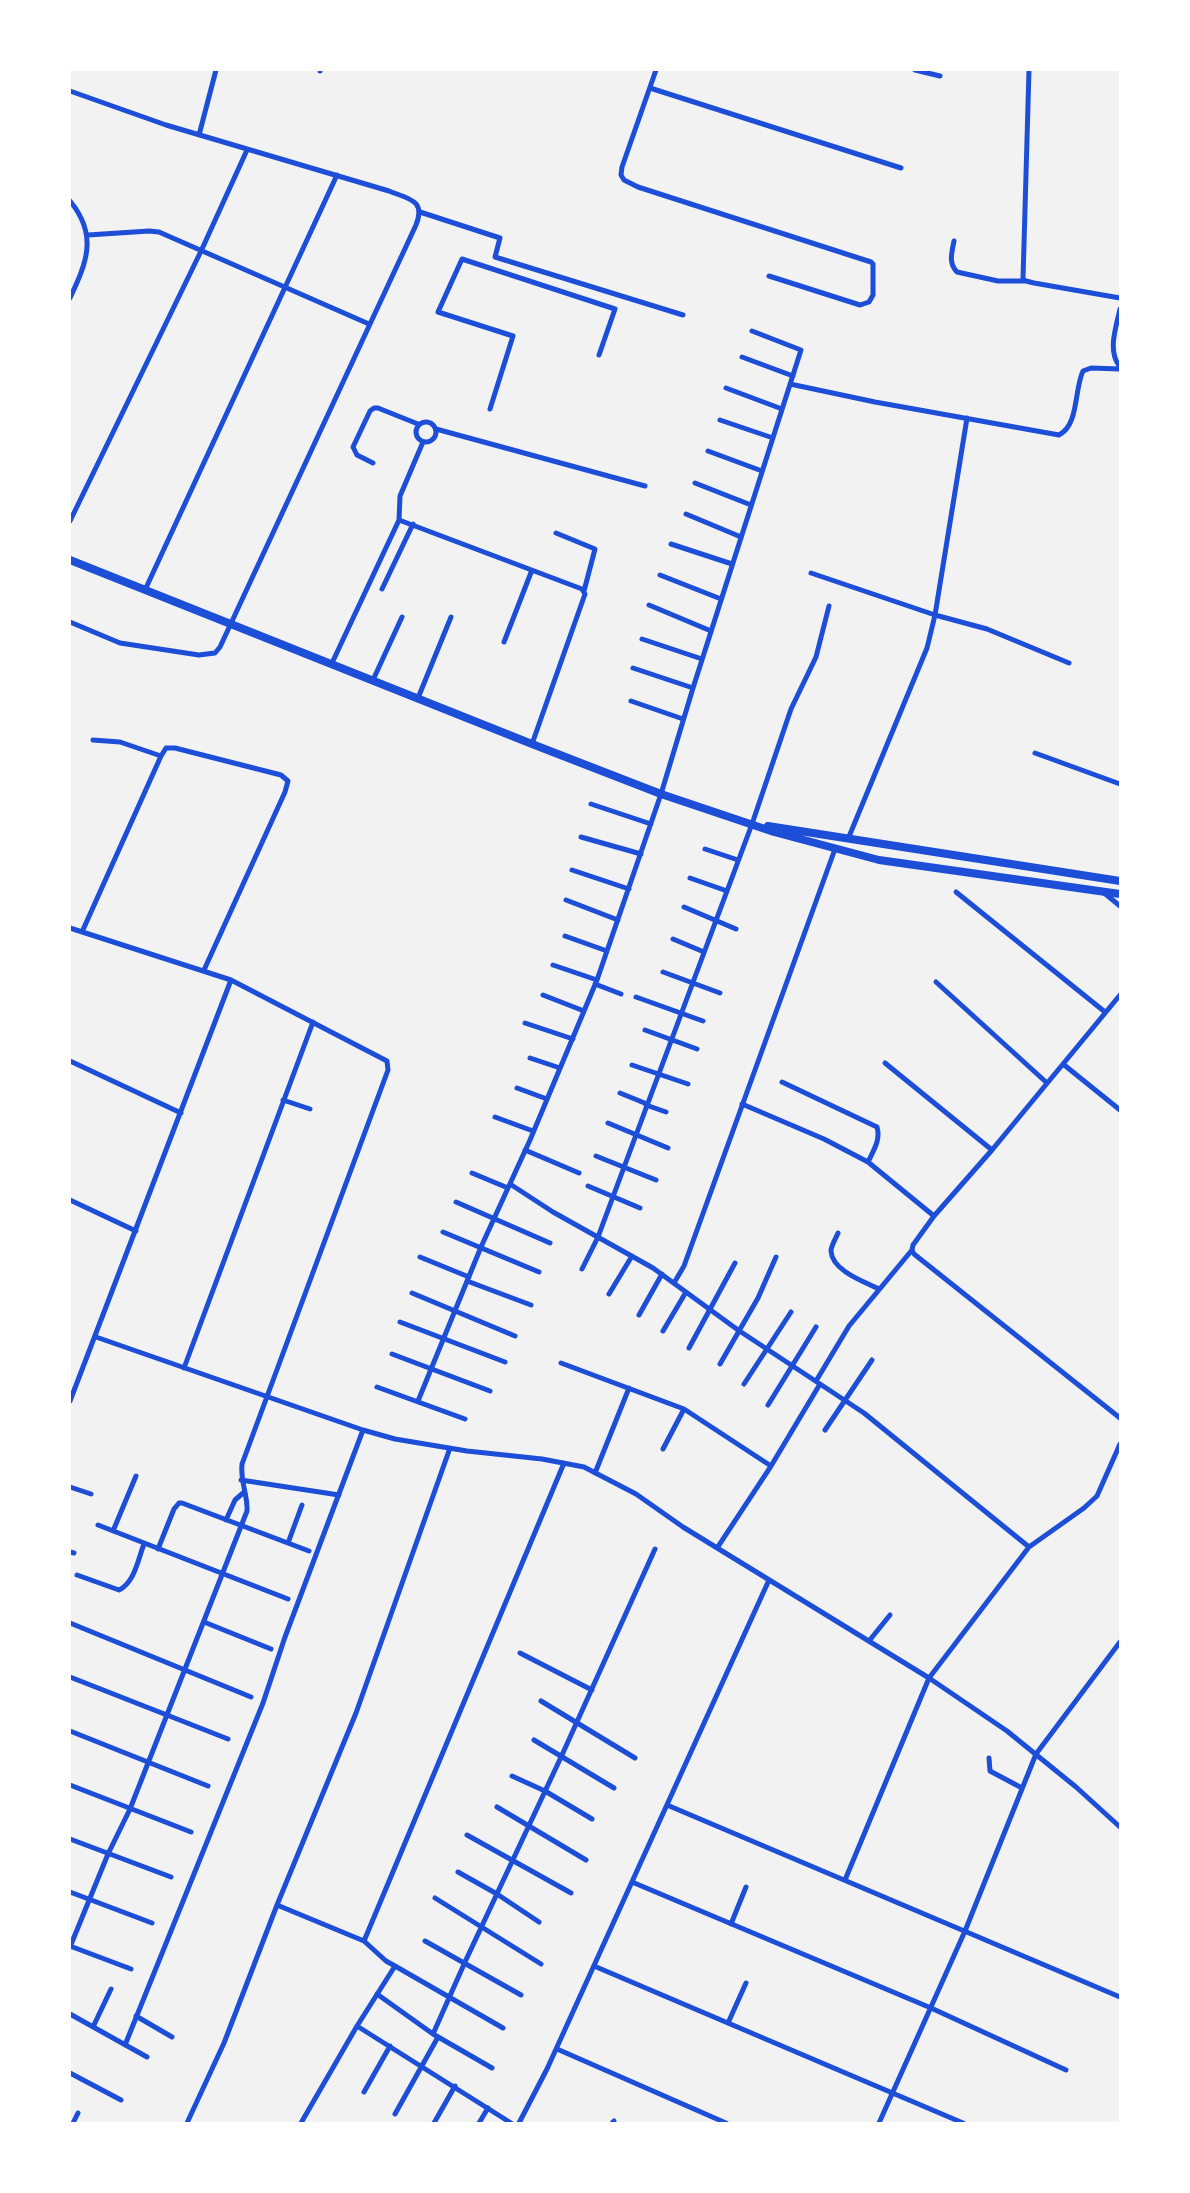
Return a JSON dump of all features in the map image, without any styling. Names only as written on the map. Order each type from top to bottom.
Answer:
[{"type":"main road","points":[[70,560],[332,662],[532,744],[661,794],[754,824],[835,849],[879,860],[1120,894]]},
{"type":"main road","points":[[754,824],[1120,881]]},
{"type":"street","points":[[199,134],[216,70]]},
{"type":"street","points":[[656,70],[622,167],[621,175],[624,180],[638,187],[870,262],[873,264],[873,295],[869,302],[860,305],[769,276]]},
{"type":"street","points":[[915,70],[940,76]]},
{"type":"street","points":[[1026,281],[1023,278],[1029,70]]},
{"type":"street","points":[[650,88],[902,168]]},
{"type":"street","points":[[70,91],[247,150],[337,175],[412,200],[418,205],[420,212],[416,226],[220,647],[215,653],[199,655],[120,643],[70,622]]},
{"type":"street","points":[[70,521],[202,250],[247,150]]},
{"type":"street","points":[[145,590],[337,175]]},
{"type":"street","points":[[70,201],[82,218],[88,235],[86,259],[70,298]]},
{"type":"street","points":[[420,212],[500,238],[496,257],[683,314]]},
{"type":"street","points":[[88,235],[149,231],[169,236],[369,324]]},
{"type":"street","points":[[954,241],[951,260],[953,268],[957,272],[998,281],[1026,281],[1120,298]]},
{"type":"street","points":[[490,410],[513,336],[438,312],[462,259],[615,310],[599,356]]},
{"type":"street","points":[[1120,309],[1112,347],[1115,360],[1120,368]]},
{"type":"street","points":[[418,1401],[481,1248],[573,1039],[596,982],[661,794],[683,719],[793,376],[801,350],[752,331]]},
{"type":"street","points":[[742,357],[793,376]]},
{"type":"street","points":[[790,384],[875,402],[1059,435],[1067,431],[1070,423],[1083,371],[1091,368],[1120,368]]},
{"type":"street","points":[[726,388],[782,409]]},
{"type":"street","points":[[373,463],[357,455],[354,447],[370,411],[378,408],[418,424],[429,422],[436,429],[645,486]]},
{"type":"street","points":[[848,839],[927,648],[935,615],[967,418]]},
{"type":"street","points":[[720,420],[773,438]]},
{"type":"street","points":[[418,424],[416,434],[424,442]]},
{"type":"street","points":[[332,662],[399,520],[400,496],[424,442],[434,439],[436,429]]},
{"type":"street","points":[[708,451],[762,471]]},
{"type":"street","points":[[695,483],[751,505]]},
{"type":"street","points":[[686,514],[741,537]]},
{"type":"street","points":[[399,520],[584,591]]},
{"type":"street","points":[[382,590],[413,524]]},
{"type":"street","points":[[532,744],[584,591],[595,549],[556,533]]},
{"type":"street","points":[[671,544],[732,564]]},
{"type":"street","points":[[504,642],[532,570]]},
{"type":"street","points":[[811,573],[935,615],[987,629],[1069,663]]},
{"type":"street","points":[[660,575],[722,599]]},
{"type":"street","points":[[650,605],[711,631]]},
{"type":"street","points":[[582,1269],[598,1237],[738,860],[754,824],[791,709],[816,656],[829,606]]},
{"type":"street","points":[[373,680],[402,617]]},
{"type":"street","points":[[418,698],[451,617]]},
{"type":"street","points":[[642,639],[702,659]]},
{"type":"street","points":[[633,668],[693,688]]},
{"type":"street","points":[[631,701],[683,719]]},
{"type":"street","points":[[93,740],[120,742],[161,756]]},
{"type":"street","points":[[82,932],[166,748],[175,748],[281,775],[288,781],[285,792],[204,970]]},
{"type":"street","points":[[1034,753],[1120,784]]},
{"type":"street","points":[[591,804],[651,824]]},
{"type":"street","points":[[581,837],[640,854]]},
{"type":"street","points":[[705,849],[738,860]]},
{"type":"street","points":[[674,1283],[684,1266],[835,849]]},
{"type":"street","points":[[572,870],[629,889]]},
{"type":"street","points":[[690,878],[727,891]]},
{"type":"street","points":[[1102,891],[1120,906]]},
{"type":"street","points":[[956,892],[1105,1012]]},
{"type":"street","points":[[566,900],[618,920]]},
{"type":"street","points":[[684,907],[736,929]]},
{"type":"street","points":[[70,928],[231,980],[387,1061],[388,1070],[269,1396],[242,1464],[241,1480],[247,1504],[247,1511],[242,1526],[130,1809],[108,1854],[70,1946],[131,1969]]},
{"type":"street","points":[[565,936],[607,951]]},
{"type":"street","points":[[672,939],[704,952]]},
{"type":"street","points":[[553,965],[621,994]]},
{"type":"street","points":[[663,972],[720,993]]},
{"type":"street","points":[[70,1401],[96,1338],[231,980]]},
{"type":"street","points":[[936,982],[1047,1083]]},
{"type":"street","points":[[717,1548],[771,1466],[849,1326],[912,1250],[913,1245],[934,1216],[992,1150],[1120,994]]},
{"type":"street","points":[[542,995],[584,1011]]},
{"type":"street","points":[[636,997],[704,1021]]},
{"type":"street","points":[[184,1368],[313,1022]]},
{"type":"street","points":[[525,1023],[573,1039]]},
{"type":"street","points":[[645,1030],[697,1049]]},
{"type":"street","points":[[530,1058],[560,1068]]},
{"type":"street","points":[[70,1061],[181,1113]]},
{"type":"street","points":[[885,1063],[992,1150]]},
{"type":"street","points":[[1063,1064],[1120,1110]]},
{"type":"street","points":[[632,1065],[688,1084]]},
{"type":"street","points":[[782,1082],[877,1128],[879,1134],[878,1142],[868,1162]]},
{"type":"street","points":[[517,1088],[547,1099]]},
{"type":"street","points":[[620,1093],[666,1112]]},
{"type":"street","points":[[283,1100],[310,1110]]},
{"type":"street","points":[[742,1104],[824,1139],[868,1162],[934,1216]]},
{"type":"street","points":[[495,1117],[533,1131]]},
{"type":"street","points":[[608,1123],[668,1148]]},
{"type":"street","points":[[525,1150],[579,1173]]},
{"type":"street","points":[[596,1156],[656,1180]]},
{"type":"street","points":[[472,1173],[509,1186],[662,1274],[738,1330],[864,1413],[1029,1546]]},
{"type":"street","points":[[588,1186],[640,1208]]},
{"type":"street","points":[[70,1200],[136,1231]]},
{"type":"street","points":[[456,1202],[550,1243]]},
{"type":"street","points":[[443,1232],[540,1272]]},
{"type":"street","points":[[838,1233],[831,1250],[833,1260],[846,1273],[879,1288]]},
{"type":"street","points":[[912,1250],[914,1254],[1120,1418]]},
{"type":"street","points":[[609,1294],[632,1256]]},
{"type":"street","points":[[420,1257],[531,1305]]},
{"type":"street","points":[[720,1364],[758,1298],[776,1257]]},
{"type":"street","points":[[689,1348],[735,1263]]},
{"type":"street","points":[[639,1314],[662,1274]]},
{"type":"street","points":[[662,1331],[686,1292]]},
{"type":"street","points":[[412,1293],[515,1336]]},
{"type":"street","points":[[744,1384],[791,1312]]},
{"type":"street","points":[[400,1322],[505,1362]]},
{"type":"street","points":[[768,1405],[816,1327]]},
{"type":"street","points":[[96,1338],[269,1396],[363,1430],[395,1439],[584,1467],[636,1494],[717,1548],[929,1678],[1007,1731],[1076,1787],[1120,1827]]},
{"type":"street","points":[[392,1354],[490,1390]]},
{"type":"street","points":[[825,1430],[872,1360]]},
{"type":"street","points":[[561,1363],[684,1409],[771,1466]]},
{"type":"street","points":[[377,1386],[465,1419]]},
{"type":"street","points":[[595,1473],[629,1388]]},
{"type":"street","points":[[663,1449],[684,1409]]},
{"type":"street","points":[[125,2045],[262,1702],[363,1430]]},
{"type":"street","points":[[845,1880],[929,1678],[1029,1546],[1084,1508],[1097,1496],[1120,1444]]},
{"type":"street","points":[[187,2123],[224,2043],[277,1906],[356,1713],[450,1448]]},
{"type":"street","points":[[364,1942],[564,1464]]},
{"type":"street","points":[[113,1531],[136,1476]]},
{"type":"street","points":[[241,1480],[339,1495]]},
{"type":"street","points":[[70,1487],[91,1494]]},
{"type":"street","points":[[226,1520],[235,1500],[244,1493]]},
{"type":"street","points":[[158,1549],[174,1509],[179,1503],[188,1504],[309,1551]]},
{"type":"street","points":[[288,1543],[302,1505]]},
{"type":"street","points":[[98,1525],[288,1599]]},
{"type":"street","points":[[77,1575],[119,1590],[126,1587],[144,1544]]},
{"type":"street","points":[[395,2114],[422,2066],[464,1962],[577,1724],[655,1549]]},
{"type":"street","points":[[519,2123],[557,2048],[769,1580]]},
{"type":"street","points":[[869,1642],[890,1615]]},
{"type":"street","points":[[204,1622],[271,1649]]},
{"type":"street","points":[[70,1623],[251,1696]]},
{"type":"street","points":[[878,2123],[965,1931],[1036,1754],[1120,1642]]},
{"type":"street","points":[[520,1653],[592,1690]]},
{"type":"street","points":[[70,1677],[228,1739]]},
{"type":"street","points":[[541,1702],[634,1758]]},
{"type":"street","points":[[70,1731],[208,1786]]},
{"type":"street","points":[[534,1740],[614,1788]]},
{"type":"street","points":[[990,1758],[990,1771],[1022,1788]]},
{"type":"street","points":[[512,1776],[546,1791],[592,1819]]},
{"type":"street","points":[[70,1786],[191,1832]]},
{"type":"street","points":[[667,1805],[1120,1997]]},
{"type":"street","points":[[497,1807],[586,1860]]},
{"type":"street","points":[[467,1835],[571,1893]]},
{"type":"street","points":[[70,1839],[171,1877]]},
{"type":"street","points":[[458,1872],[497,1894],[539,1922]]},
{"type":"street","points":[[632,1882],[930,2008],[1066,2070]]},
{"type":"street","points":[[731,1924],[746,1888]]},
{"type":"street","points":[[70,1892],[152,1923]]},
{"type":"street","points":[[435,1898],[541,1964]]},
{"type":"street","points":[[277,1906],[364,1942],[386,1961],[503,2028]]},
{"type":"street","points":[[426,1941],[521,1995]]},
{"type":"street","points":[[301,2123],[357,2026],[395,1966]]},
{"type":"street","points":[[594,1966],[963,2123]]},
{"type":"street","points":[[728,2023],[746,1983]]},
{"type":"street","points":[[93,2027],[111,1989]]},
{"type":"street","points":[[377,1994],[436,2035],[492,2068]]},
{"type":"street","points":[[70,2014],[146,2057]]},
{"type":"street","points":[[136,2016],[172,2038]]},
{"type":"street","points":[[357,2026],[511,2123]]},
{"type":"street","points":[[364,2092],[390,2046]]},
{"type":"street","points":[[557,2048],[726,2123]]},
{"type":"street","points":[[70,2073],[121,2100]]},
{"type":"street","points":[[434,2123],[454,2086]]},
{"type":"street","points":[[479,2123],[488,2108]]},
{"type":"street","points":[[73,2123],[78,2113]]}]
